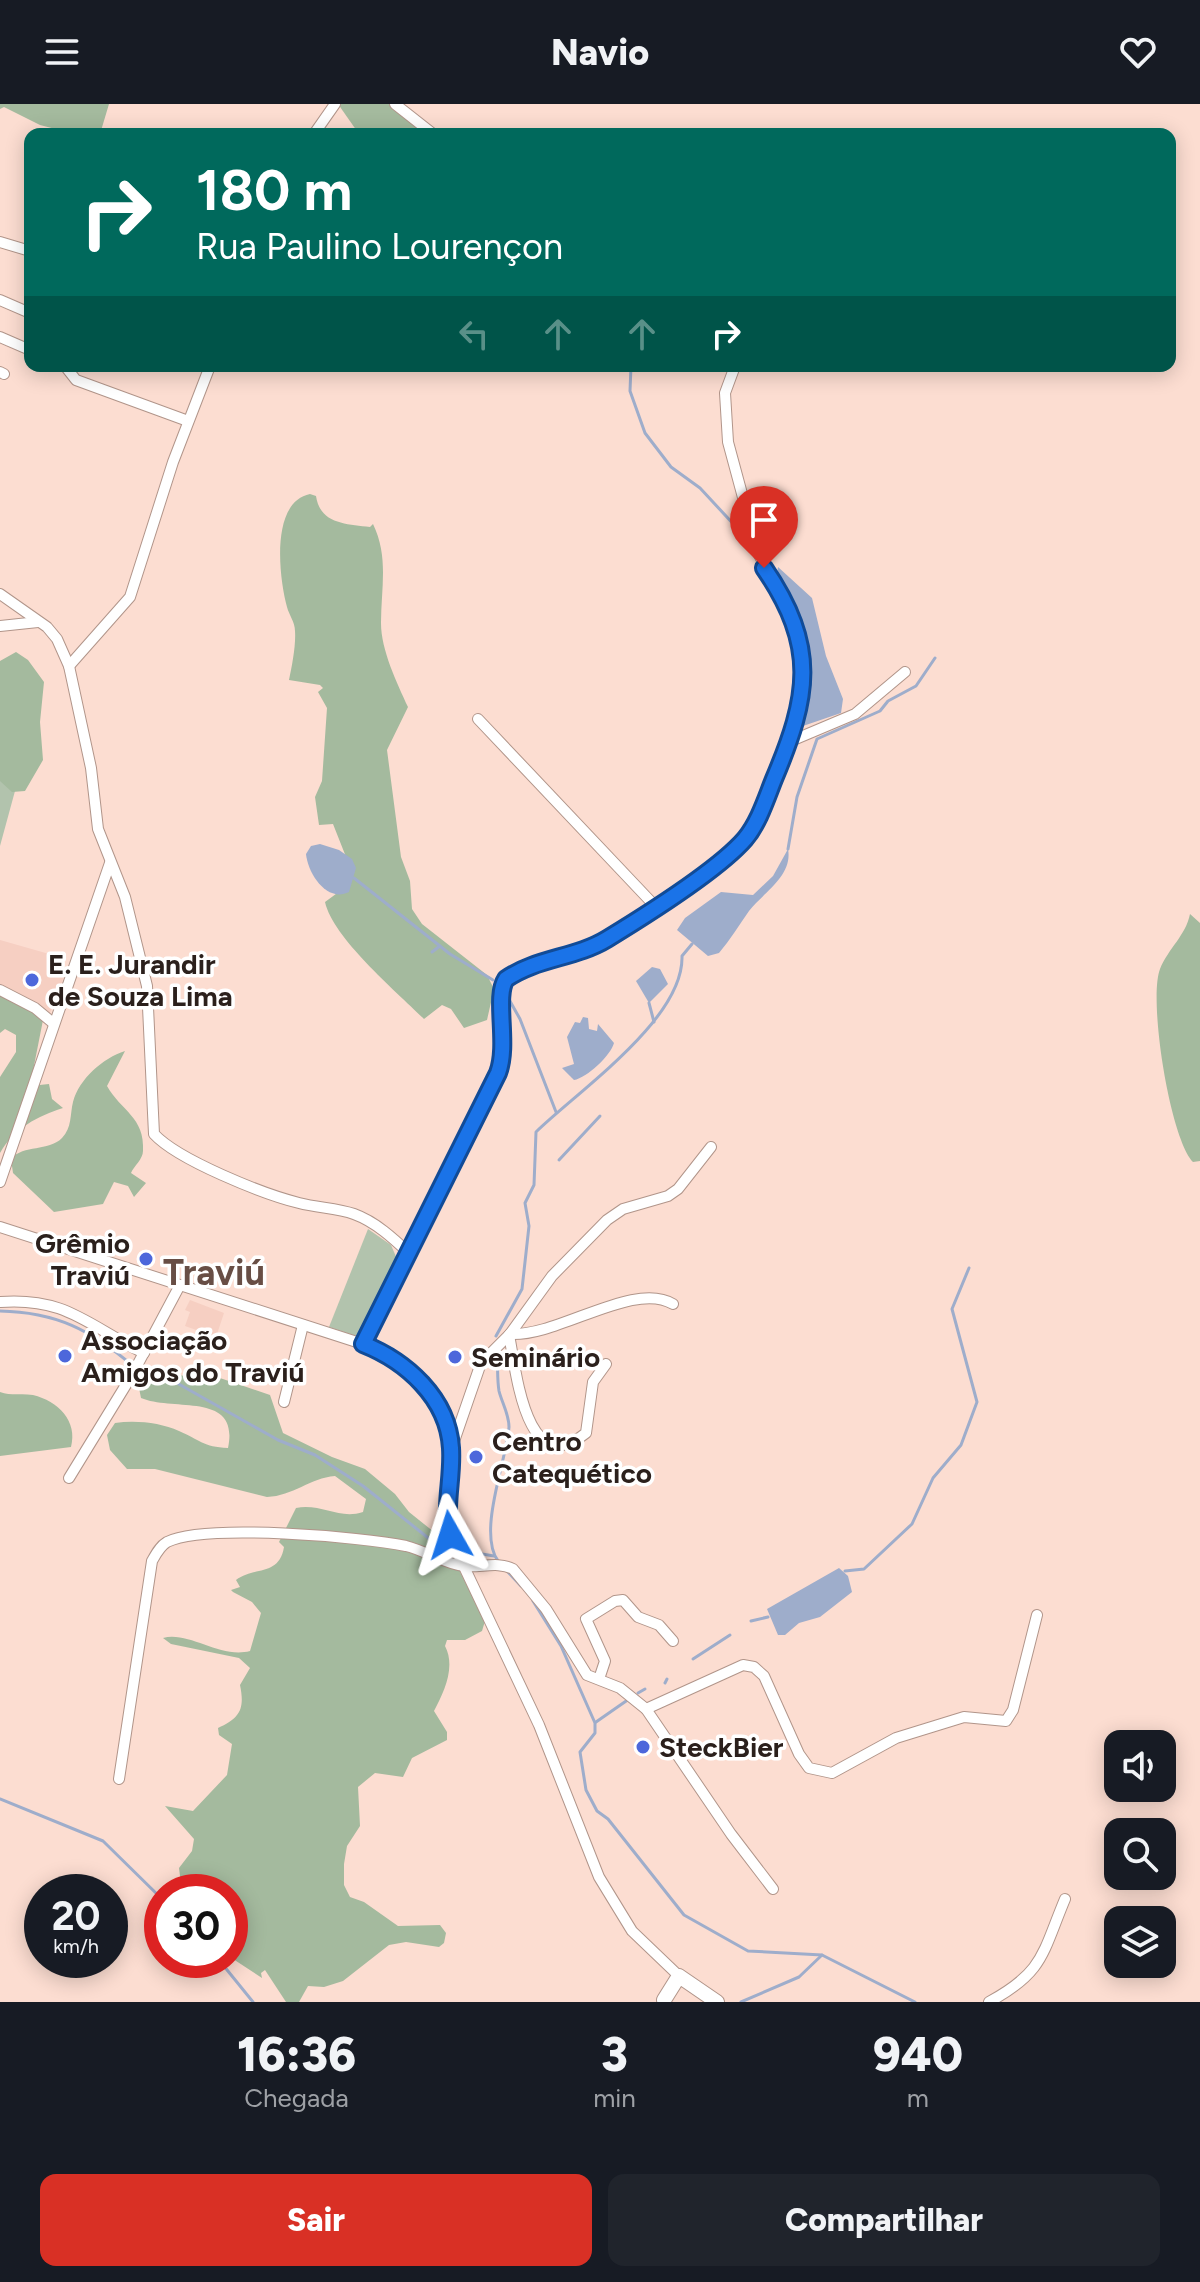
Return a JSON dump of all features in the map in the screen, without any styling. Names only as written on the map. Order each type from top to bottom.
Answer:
[{"type":"main road","points":[[662,2001],[684,1981],[715,2001]]},
{"type":"street","points":[[317,128],[335,104]]},
{"type":"street","points":[[395,104],[425,128]]},
{"type":"street","points":[[0,242],[24,249]]},
{"type":"street","points":[[0,300],[24,310]]},
{"type":"street","points":[[0,337],[24,347]]},
{"type":"street","points":[[67,372],[76,380],[188,421]]},
{"type":"street","points":[[69,666],[130,597],[188,421],[208,372]]},
{"type":"street","points":[[363,1344],[502,1062],[502,984],[525,969],[606,939],[742,842],[754,828],[791,741],[802,697],[799,640],[787,605],[758,553],[728,442],[725,393],[733,372]]},
{"type":"street","points":[[0,594],[57,639],[69,666],[91,768],[98,829],[125,897],[147,986],[154,1134],[176,1153],[268,1192],[299,1203],[356,1215],[383,1231],[410,1254]]},
{"type":"street","points":[[0,626],[38,622]]},
{"type":"street","points":[[791,741],[855,714],[905,672]]},
{"type":"street","points":[[478,719],[655,906]]},
{"type":"street","points":[[0,1182],[110,863]]},
{"type":"street","points":[[0,990],[35,1008],[53,1023]]},
{"type":"street","points":[[684,1981],[632,1931],[599,1877],[539,1725],[464,1566],[447,1521],[452,1449],[481,1363],[509,1335],[552,1276],[585,1242],[623,1209],[678,1189],[711,1147]]},
{"type":"street","points":[[0,1227],[363,1344],[393,1357],[419,1379],[442,1417],[452,1449]]},
{"type":"street","points":[[69,1478],[144,1353],[180,1285]]},
{"type":"street","points":[[509,1335],[530,1335],[550,1330],[600,1310],[651,1297],[673,1304]]},
{"type":"street","points":[[0,1302],[28,1299],[63,1307],[144,1353]]},
{"type":"street","points":[[284,1402],[303,1325]]},
{"type":"street","points":[[509,1335],[513,1372],[526,1417],[536,1433],[558,1444],[568,1444],[586,1433],[593,1382],[606,1364]]},
{"type":"street","points":[[119,1779],[152,1561],[169,1541],[226,1533],[362,1538],[410,1547],[464,1566],[506,1565],[513,1569],[559,1628],[580,1668],[587,1675],[620,1688],[646,1709],[731,1834],[773,1889]]},
{"type":"street","points":[[599,1679],[605,1661],[586,1619],[615,1601],[623,1600],[638,1617],[659,1625],[673,1641]]},
{"type":"street","points":[[646,1709],[743,1665],[754,1667],[764,1676],[799,1754],[809,1768],[832,1773],[896,1738],[964,1717],[1006,1721],[1013,1710],[1037,1615]]},
{"type":"street","points":[[989,2002],[1028,1978],[1037,1967],[1065,1899]]},
{"type":"shaded area","name":"E. E. Jurandir de Souza Lima","points":[[0,940],[63,958],[66,972],[50,1013],[0,988]]},
{"type":"shaded area","points":[[190,1300],[224,1313],[216,1337],[185,1326],[190,1312],[185,1310]]},
{"type":"green space","points":[[0,104],[109,104],[102,128],[52,128],[4,107],[0,109]]},
{"type":"green space","points":[[338,104],[394,104],[423,128],[355,128]]},
{"type":"green space","points":[[310,494],[316,496],[318,505],[329,517],[352,525],[370,527],[373,524],[378,536],[383,561],[382,633],[390,666],[408,707],[387,750],[401,857],[410,881],[412,909],[422,924],[487,975],[494,989],[487,1020],[464,1028],[451,1009],[442,1005],[424,1019],[352,947],[330,916],[325,902],[340,891],[350,867],[333,824],[319,825],[315,797],[322,781],[327,708],[318,692],[323,688],[320,685],[289,680],[295,631],[284,594],[280,561],[280,543],[288,511],[297,500]]},
{"type":"green space","points":[[16,652],[28,660],[44,682],[40,722],[43,760],[25,791],[12,792],[0,781],[0,661]]},
{"type":"green space","points":[[0,763],[21,769],[0,846]]},
{"type":"green space","points":[[1190,914],[1200,923],[1200,1161],[1193,1162],[1184,1148],[1169,1099],[1157,1009],[1160,969],[1185,929]]},
{"type":"green space","points":[[0,988],[43,1020],[30,1086],[49,1084],[52,1099],[63,1108],[27,1124],[0,1153],[0,1077],[16,1052],[16,1035],[5,1029],[0,1033]]},
{"type":"green space","points":[[125,1051],[107,1086],[140,1130],[143,1154],[131,1173],[146,1183],[134,1197],[128,1186],[114,1182],[103,1204],[54,1212],[13,1173],[11,1159],[22,1151],[50,1145],[62,1138],[68,1130],[76,1093],[86,1078],[100,1064]]},
{"type":"green space","points":[[368,1229],[391,1245],[400,1266],[359,1337],[329,1327]]},
{"type":"green space","points":[[169,1375],[217,1377],[270,1395],[283,1433],[365,1469],[395,1494],[409,1512],[444,1540],[485,1621],[482,1631],[465,1640],[447,1640],[445,1646],[449,1671],[434,1711],[447,1732],[447,1740],[412,1758],[403,1777],[375,1773],[358,1787],[360,1826],[347,1846],[344,1864],[344,1885],[350,1897],[364,1902],[398,1926],[440,1925],[446,1933],[444,1943],[439,1947],[406,1942],[389,1945],[343,1981],[324,1987],[308,1986],[299,2002],[286,2002],[265,1970],[261,1973],[262,1978],[248,1969],[248,1874],[180,1874],[179,1868],[192,1851],[194,1839],[165,1806],[193,1811],[227,1775],[232,1744],[219,1735],[218,1728],[239,1712],[242,1700],[240,1685],[250,1668],[239,1658],[171,1644],[163,1638],[183,1638],[227,1651],[250,1651],[261,1613],[252,1602],[231,1590],[240,1587],[236,1580],[277,1563],[284,1547],[279,1542],[296,1508],[354,1514],[363,1512],[366,1499],[335,1476],[285,1494],[267,1497],[155,1469],[127,1469],[110,1450],[107,1435],[115,1423],[157,1424],[207,1445],[228,1448],[229,1430],[224,1418],[201,1407],[141,1398],[138,1383]]},
{"type":"green space","points":[[0,1392],[33,1395],[58,1407],[72,1429],[71,1447],[0,1456]]},
{"type":"water","points":[[778,567],[812,598],[826,656],[843,699],[841,713],[803,726],[808,671],[797,613],[776,579]]},
{"type":"water","points":[[320,844],[339,850],[352,859],[356,868],[349,892],[333,894],[320,885],[310,870],[306,854],[311,846]]},
{"type":"water","points":[[788,849],[782,875],[749,911],[719,953],[708,956],[677,930],[685,918],[721,892],[753,895],[773,876]]},
{"type":"water","points":[[652,967],[660,969],[668,984],[649,1003],[636,981]]},
{"type":"water","points":[[583,1017],[588,1018],[589,1029],[597,1031],[598,1024],[614,1043],[598,1065],[574,1080],[562,1068],[574,1064],[567,1037],[575,1022],[580,1023]]},
{"type":"water","points":[[839,1568],[848,1576],[852,1592],[820,1617],[799,1623],[785,1635],[778,1635],[767,1609]]},
{"type":"waterway","points":[[631,372],[630,391],[645,433],[671,467],[700,488],[750,542]]},
{"type":"waterway","points":[[788,849],[797,797],[817,739],[880,711],[888,701],[916,686],[935,658]]},
{"type":"waterway","points":[[354,878],[450,954],[493,980]]},
{"type":"waterway","points":[[496,1336],[522,1289],[529,1226],[525,1203],[534,1185],[536,1132],[648,1029],[666,1004],[678,980],[682,956],[692,944]]},
{"type":"waterway","points":[[432,952],[440,946]]},
{"type":"waterway","points":[[506,994],[520,1019],[556,1112]]},
{"type":"waterway","points":[[649,1003],[654,1022]]},
{"type":"waterway","points":[[559,1160],[600,1116]]},
{"type":"waterway","points":[[845,1571],[864,1569],[912,1524],[933,1478],[961,1445],[977,1402],[952,1309],[969,1268]]},
{"type":"waterway","points":[[0,1311],[38,1315],[72,1325],[102,1342],[133,1366]]},
{"type":"waterway","points":[[497,1354],[499,1391],[509,1427],[492,1514],[492,1548],[498,1561]]},
{"type":"waterway","points":[[139,1369],[168,1378],[278,1440],[315,1455],[363,1486],[432,1541],[443,1544]]},
{"type":"waterway","points":[[464,1551],[494,1556]]},
{"type":"waterway","points":[[507,1571],[521,1586]]},
{"type":"waterway","points":[[533,1601],[561,1646],[595,1723],[595,1733],[580,1752],[586,1790],[597,1811],[608,1819],[684,1915],[748,1951],[822,1955],[915,2002]]},
{"type":"waterway","points":[[751,1621],[768,1617]]},
{"type":"waterway","points":[[693,1659],[730,1635]]},
{"type":"waterway","points":[[665,1683],[667,1679]]},
{"type":"waterway","points":[[638,1693],[645,1689]]},
{"type":"waterway","points":[[596,1722],[629,1699]]},
{"type":"waterway","points":[[0,1799],[103,1841],[144,1881]]},
{"type":"waterway","points":[[741,2002],[799,1977],[822,1955]]},
{"type":"waterway","points":[[234,1978],[253,2002]]},
{"type":"place","name":"E. E. Jurandir de Souza Lima","points":[[32,980]]},
{"type":"place","name":"Grêmio Traviú","points":[[146,1259]]},
{"type":"place","name":"Associação Amigos do Traviú","points":[[65,1356]]},
{"type":"place","name":"Seminário","points":[[455,1357]]},
{"type":"place","name":"Centro Catequético","points":[[476,1457]]},
{"type":"place","name":"SteckBier","points":[[643,1747]]},
{"type":"district","name":"Traviú","points":[[214,1272]]},
{"type":"route","points":[[450,1535],[446,1497],[452,1449],[442,1417],[428,1390],[407,1367],[363,1344],[421,1233],[457,1152],[498,1073],[504,1051],[502,984],[511,975],[590,948],[606,939],[709,870],[754,828],[791,741],[803,687],[799,640],[793,618],[782,594],[764,568]]}]
